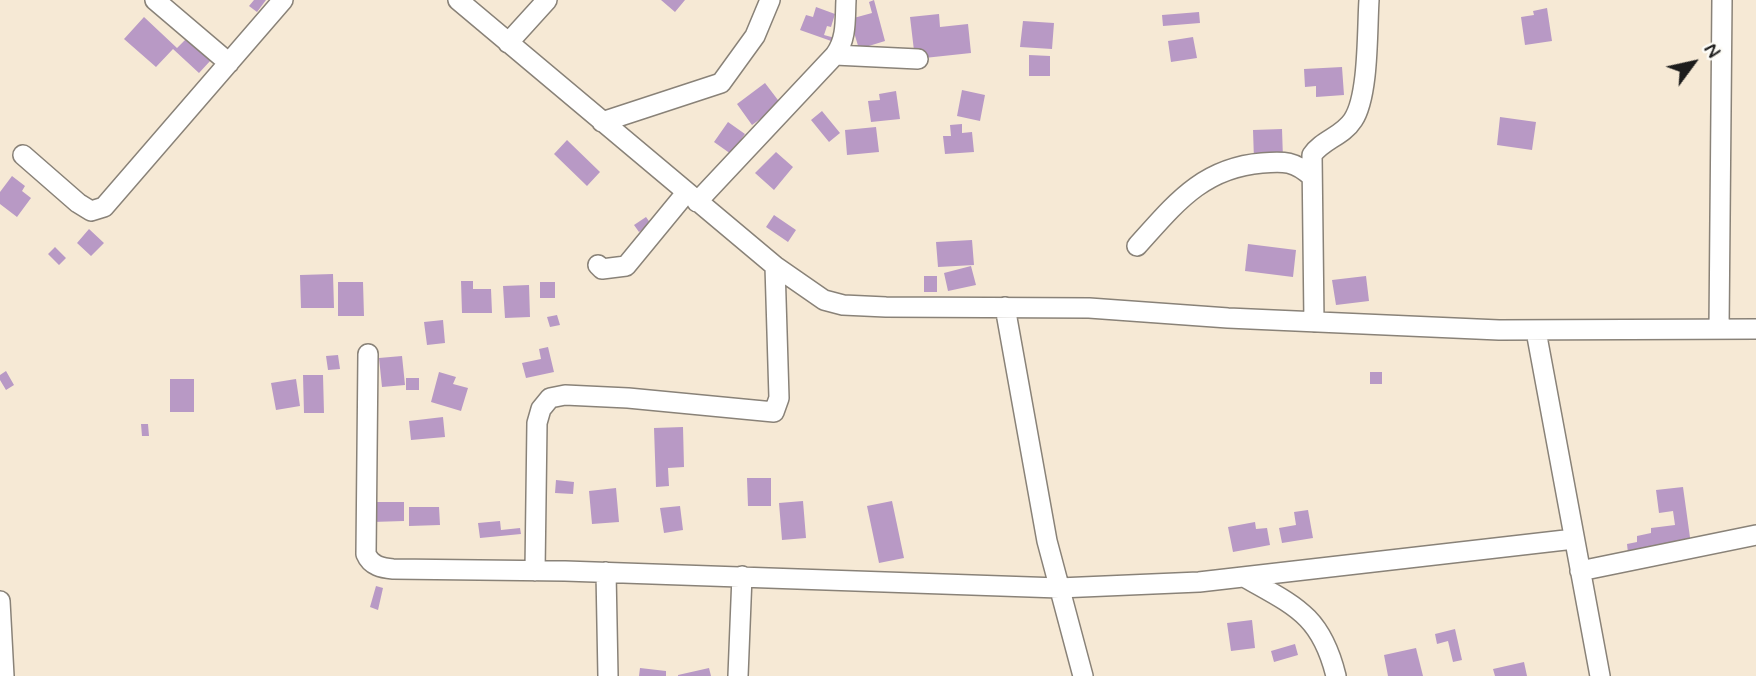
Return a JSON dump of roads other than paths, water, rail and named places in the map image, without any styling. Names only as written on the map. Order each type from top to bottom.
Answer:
[{"type":"street","points":[[155,0],[229,63]]},
{"type":"street","points":[[23,155],[91,211],[104,207],[283,0]]},
{"type":"street","points":[[459,0],[775,266],[824,300],[843,305],[1089,308],[1314,322],[1536,331],[1756,329]]},
{"type":"street","points":[[508,43],[547,0]]},
{"type":"street","points":[[602,122],[721,83],[755,36],[770,0]]},
{"type":"street","points":[[598,265],[603,269],[626,267],[692,197],[835,55],[844,37],[846,0]]},
{"type":"street","points":[[1314,322],[1312,155],[1315,150],[1340,135],[1353,120],[1358,108],[1363,93],[1369,0]]},
{"type":"street","points":[[1719,329],[1722,0]]},
{"type":"street","points":[[835,55],[918,59]]},
{"type":"street","points":[[1137,246],[1175,205],[1216,173],[1247,164],[1287,162],[1301,167],[1312,177]]},
{"type":"street","points":[[535,570],[537,423],[541,409],[550,398],[565,395],[628,398],[774,412],[779,398],[775,266]]},
{"type":"street","points":[[1005,307],[1047,541],[1083,676]]},
{"type":"street","points":[[1536,331],[1600,676]]},
{"type":"street","points":[[368,354],[366,555],[374,565],[393,569],[742,576],[1059,589],[1199,582],[1574,539]]},
{"type":"street","points":[[1580,571],[1756,534]]},
{"type":"street","points":[[606,572],[608,676]]},
{"type":"street","points":[[738,676],[742,576]]},
{"type":"street","points":[[1244,577],[1309,618],[1321,632],[1336,676]]},
{"type":"street","points":[[0,601],[4,676]]}]
